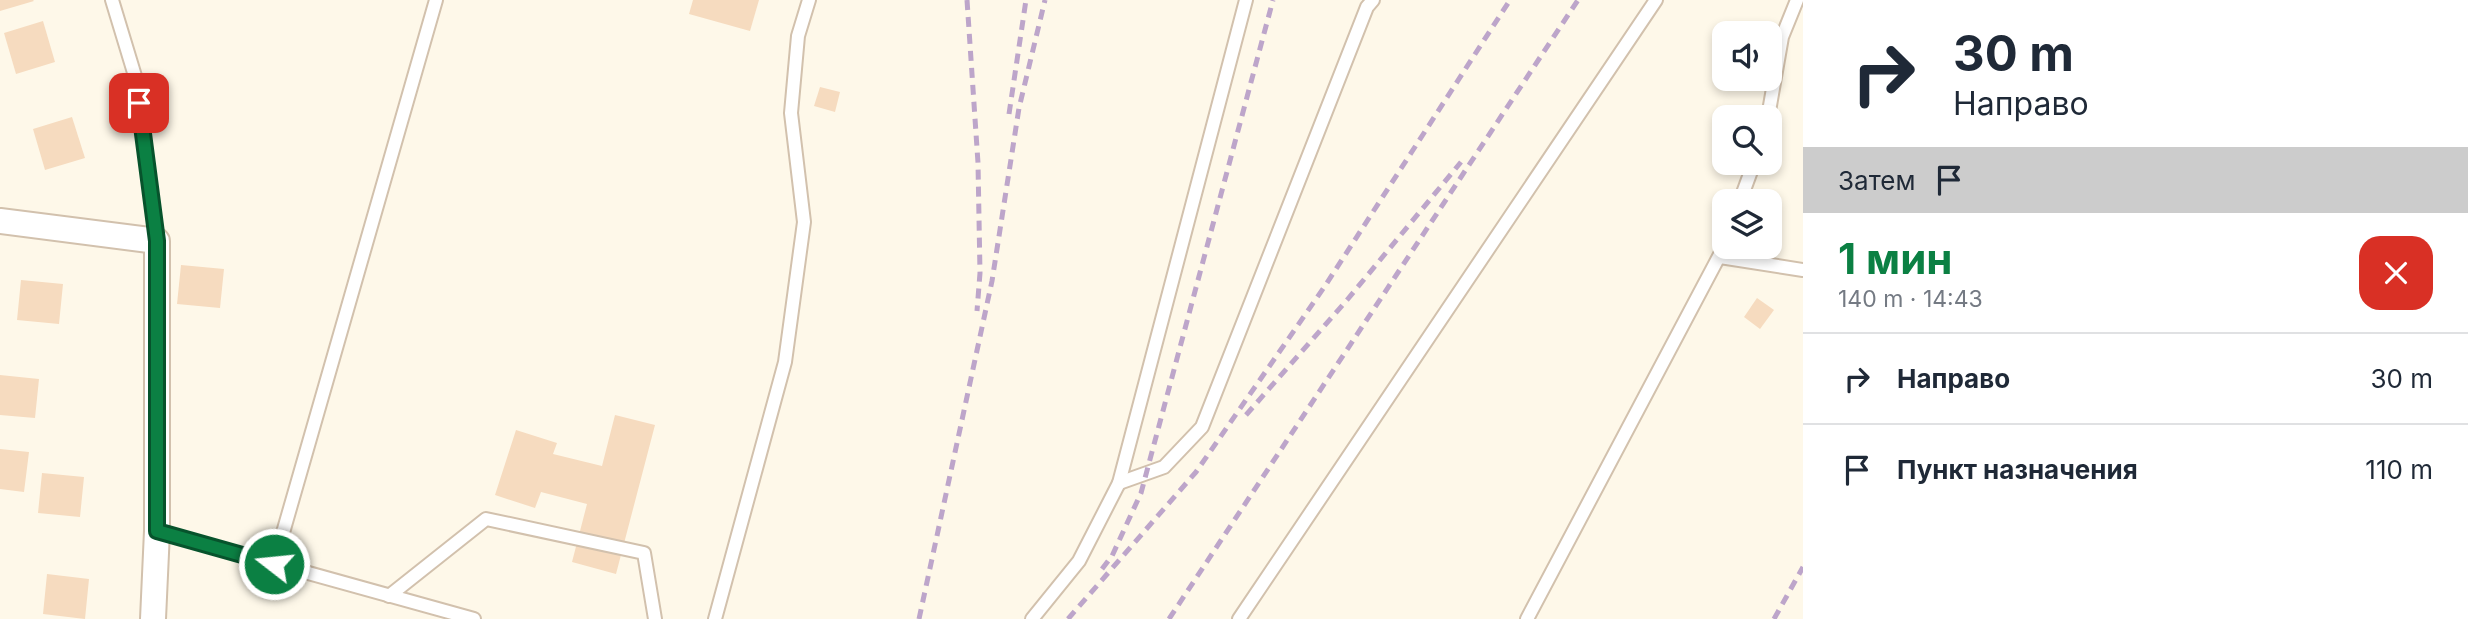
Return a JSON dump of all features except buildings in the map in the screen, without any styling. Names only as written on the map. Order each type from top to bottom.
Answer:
[{"type":"street","points":[[0,221],[157,241],[157,531],[153,619]]},
{"type":"lane","points":[[112,0],[135,75],[157,241]]},
{"type":"lane","points":[[274,564],[436,0]]},
{"type":"lane","points":[[715,619],[785,362],[804,222],[791,113],[798,36],[809,0]]},
{"type":"lane","points":[[1032,619],[1079,561],[1119,483],[1246,0]]},
{"type":"lane","points":[[1119,483],[1164,467],[1202,427],[1367,7],[1373,0]]},
{"type":"lane","points":[[1240,619],[1656,0]]},
{"type":"lane","points":[[1770,105],[1782,37],[1797,0]]},
{"type":"lane","points":[[1527,619],[1718,259]]},
{"type":"lane","points":[[1754,259],[1803,270]]},
{"type":"lane","points":[[389,596],[486,519],[644,553],[655,619]]},
{"type":"lane","points":[[157,531],[474,619]]},
{"type":"railway","points":[[967,0],[978,163],[980,273],[977,311]]},
{"type":"railway","points":[[1009,114],[1026,0]]},
{"type":"railway","points":[[919,619],[992,281],[1019,108],[1045,0]]},
{"type":"railway","points":[[1102,569],[1112,556],[1141,493],[1273,0]]},
{"type":"railway","points":[[1068,619],[1196,472],[1325,286],[1510,0]]},
{"type":"railway","points":[[1169,619],[1578,0]]},
{"type":"railway","points":[[1246,415],[1347,300],[1461,162]]},
{"type":"railway","points":[[1774,619],[1803,567]]},
{"type":"route","points":[[139,103],[157,241],[157,531],[274,564]]}]
